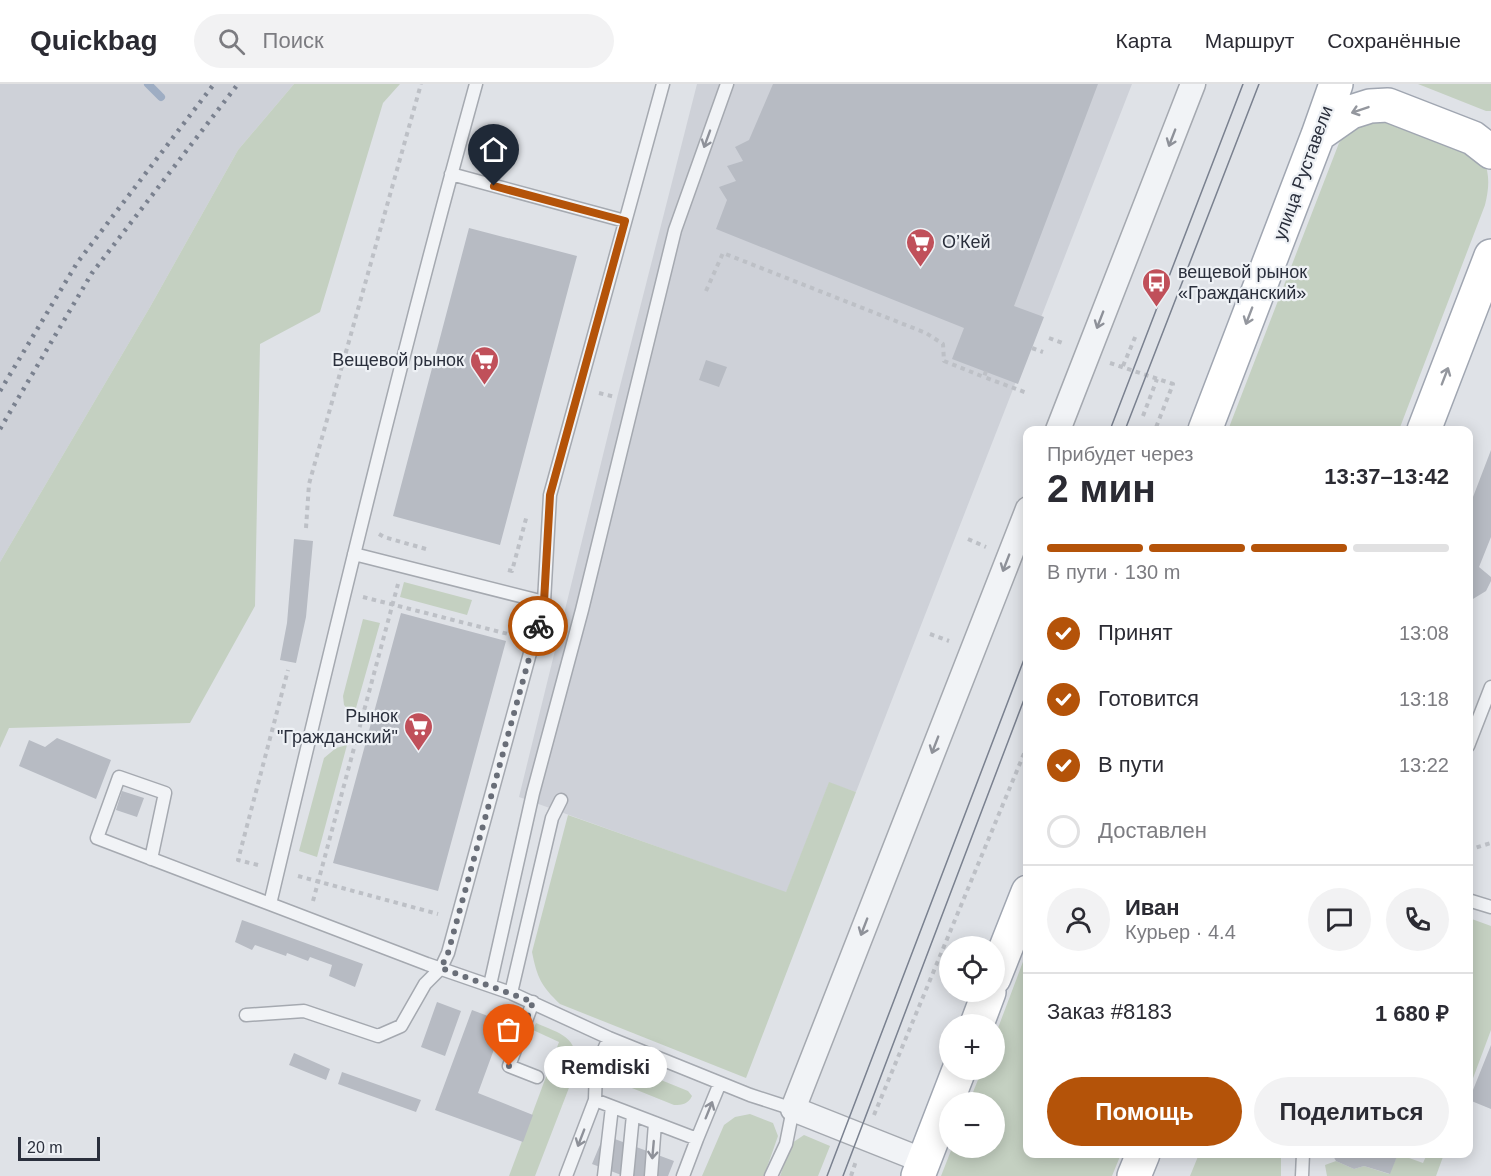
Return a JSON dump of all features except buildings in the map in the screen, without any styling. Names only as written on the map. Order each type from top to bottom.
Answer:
[{"type":"main road","name":"улица Руставели","points":[[1207,426],[1336,84]]},
{"type":"main road","points":[[1390,84],[1480,120],[1491,120]]},
{"type":"main road","points":[[1318,135],[1351,112],[1370,106],[1388,105],[1473,138],[1491,152]]},
{"type":"main road","points":[[1426,426],[1491,256]]},
{"type":"main road","points":[[1005,950],[1023,905]]},
{"type":"main road","points":[[921,1169],[955,1080]]},
{"type":"main road","points":[[1134,1176],[1141,1158]]},
{"type":"street","points":[[1060,426],[1193,84]]},
{"type":"street","points":[[921,1169],[865,1138],[793,1109],[1023,522]]},
{"type":"lane","points":[[270,904],[354,554],[476,84]]},
{"type":"lane","points":[[246,1015],[304,1011],[378,1036],[401,1026],[425,984],[441,968],[448,953],[544,602],[550,495],[663,84]]},
{"type":"lane","points":[[490,985],[533,793],[582,609],[675,230],[727,84]]},
{"type":"lane","points":[[451,174],[625,221]]},
{"type":"lane","points":[[354,554],[544,602]]},
{"type":"lane","points":[[1473,733],[1491,687]]},
{"type":"lane","points":[[151,859],[165,793],[119,777],[97,838],[151,859],[309,919],[511,993],[609,1038],[720,1083],[793,1109],[786,1144],[771,1176]]},
{"type":"lane","points":[[511,993],[552,818],[561,800]]},
{"type":"lane","points":[[1473,902],[1491,907]]},
{"type":"lane","points":[[533,1002],[509,1066],[537,1077]]},
{"type":"lane","points":[[566,1176],[595,1100],[596,1068],[609,1038]]},
{"type":"lane","points":[[683,1176],[720,1083]]},
{"type":"lane","points":[[595,1100],[697,1139]]},
{"type":"lane","points":[[604,1176],[612,1107]]},
{"type":"lane","points":[[627,1176],[633,1115]]},
{"type":"lane","points":[[651,1176],[655,1123]]},
{"type":"lane","points":[[1302,1176],[1303,1158]]},
{"type":"path","points":[[306,528],[309,484],[421,84]]},
{"type":"path","points":[[706,291],[723,253],[926,333],[943,344],[944,361],[1027,393]]},
{"type":"path","points":[[1123,366],[1136,334]]},
{"type":"path","points":[[1048,338],[1066,344]]},
{"type":"path","points":[[1032,348],[1043,352]]},
{"type":"path","points":[[1109,363],[1173,384],[1157,426]]},
{"type":"path","points":[[984,377],[986,371]]},
{"type":"path","points":[[1143,416],[1157,380]]},
{"type":"path","points":[[578,388],[632,401]]},
{"type":"path","points":[[500,568],[512,571],[530,505]]},
{"type":"path","points":[[375,532],[384,537],[431,550]]},
{"type":"path","points":[[309,919],[408,544]]},
{"type":"path","points":[[345,592],[516,636]]},
{"type":"path","points":[[850,1176],[1023,756]]},
{"type":"path","points":[[1473,848],[1491,843]]},
{"type":"shaded area","points":[[0,84],[294,84],[238,150],[150,307],[0,562]]},
{"type":"shaded area","points":[[697,84],[1132,84],[856,792],[829,783],[786,893],[519,797]]},
{"type":"green space","points":[[294,84],[400,84],[383,103],[320,312],[260,344],[255,606],[190,723],[9,728],[0,748],[0,562],[150,307],[238,150]]},
{"type":"green space","points":[[1418,84],[1491,84],[1491,111],[1486,111]]},
{"type":"green space","points":[[1385,117],[1484,160],[1487,171],[1485,205],[1401,426],[1230,426],[1339,143],[1349,130]]},
{"type":"green space","points":[[404,582],[472,600],[467,615],[400,597]]},
{"type":"green space","points":[[363,619],[380,623],[354,715],[344,705],[343,696]]},
{"type":"green space","points":[[347,745],[317,857],[299,851],[324,758],[336,748]]},
{"type":"green space","points":[[829,782],[856,792],[746,1078],[560,1004],[548,992],[538,975],[532,952],[568,815],[786,892]]},
{"type":"green space","points":[[1473,919],[1491,926],[1491,1030],[1473,1078]]},
{"type":"green space","points":[[1023,962],[1023,1158],[1119,1158],[1112,1176],[941,1176],[948,1158],[1005,1158],[1005,1092],[973,1092],[978,1080],[1005,1080],[1003,1014]]},
{"type":"green space","points":[[536,1023],[571,1042],[577,1067],[535,1176],[509,1176],[559,1042],[533,1030]]},
{"type":"green space","points":[[619,1063],[688,1091],[692,1096],[685,1104],[674,1105],[612,1080],[609,1076],[609,1067]]},
{"type":"green space","points":[[750,1114],[773,1123],[778,1136],[764,1176],[702,1176],[724,1125],[735,1117]]},
{"type":"green space","points":[[804,1135],[830,1146],[818,1176],[780,1176],[792,1143]]},
{"type":"green space","points":[[1197,1158],[1281,1158],[1281,1176],[1190,1176]]},
{"type":"green space","points":[[1396,1158],[1409,1158],[1423,1163],[1425,1158],[1443,1158],[1436,1176],[1327,1176],[1325,1165],[1336,1161],[1354,1169],[1364,1166],[1389,1174]]},
{"type":"waterway","points":[[148,84],[161,97]]},
{"type":"tram line","points":[[1112,426],[1243,84]]},
{"type":"tram line","points":[[1127,426],[1259,84]]},
{"type":"tram line","points":[[827,1176],[1023,662]]},
{"type":"tram line","points":[[843,1176],[1023,702]]},
{"type":"railway","points":[[0,391],[77,263],[214,84]]},
{"type":"railway","points":[[0,429],[92,273],[238,84]]},
{"type":"way so far","points":[[509,1066],[533,1002],[441,968],[448,953],[538,626]]},
{"type":"place","name":"О’Кей","points":[[921,268]]},
{"type":"place","name":"вещевой рынок «Гражданский»","points":[[1157,308]]},
{"type":"place","name":"Вещевой рынок","points":[[485,386]]},
{"type":"place","name":"Рынок \"Гражданский\"","points":[[419,752]]},
{"type":"place","name":"Remdiski","points":[[509,1066]]},
{"type":"route","points":[[494,186],[625,221],[550,495],[544,602],[538,626]]}]
